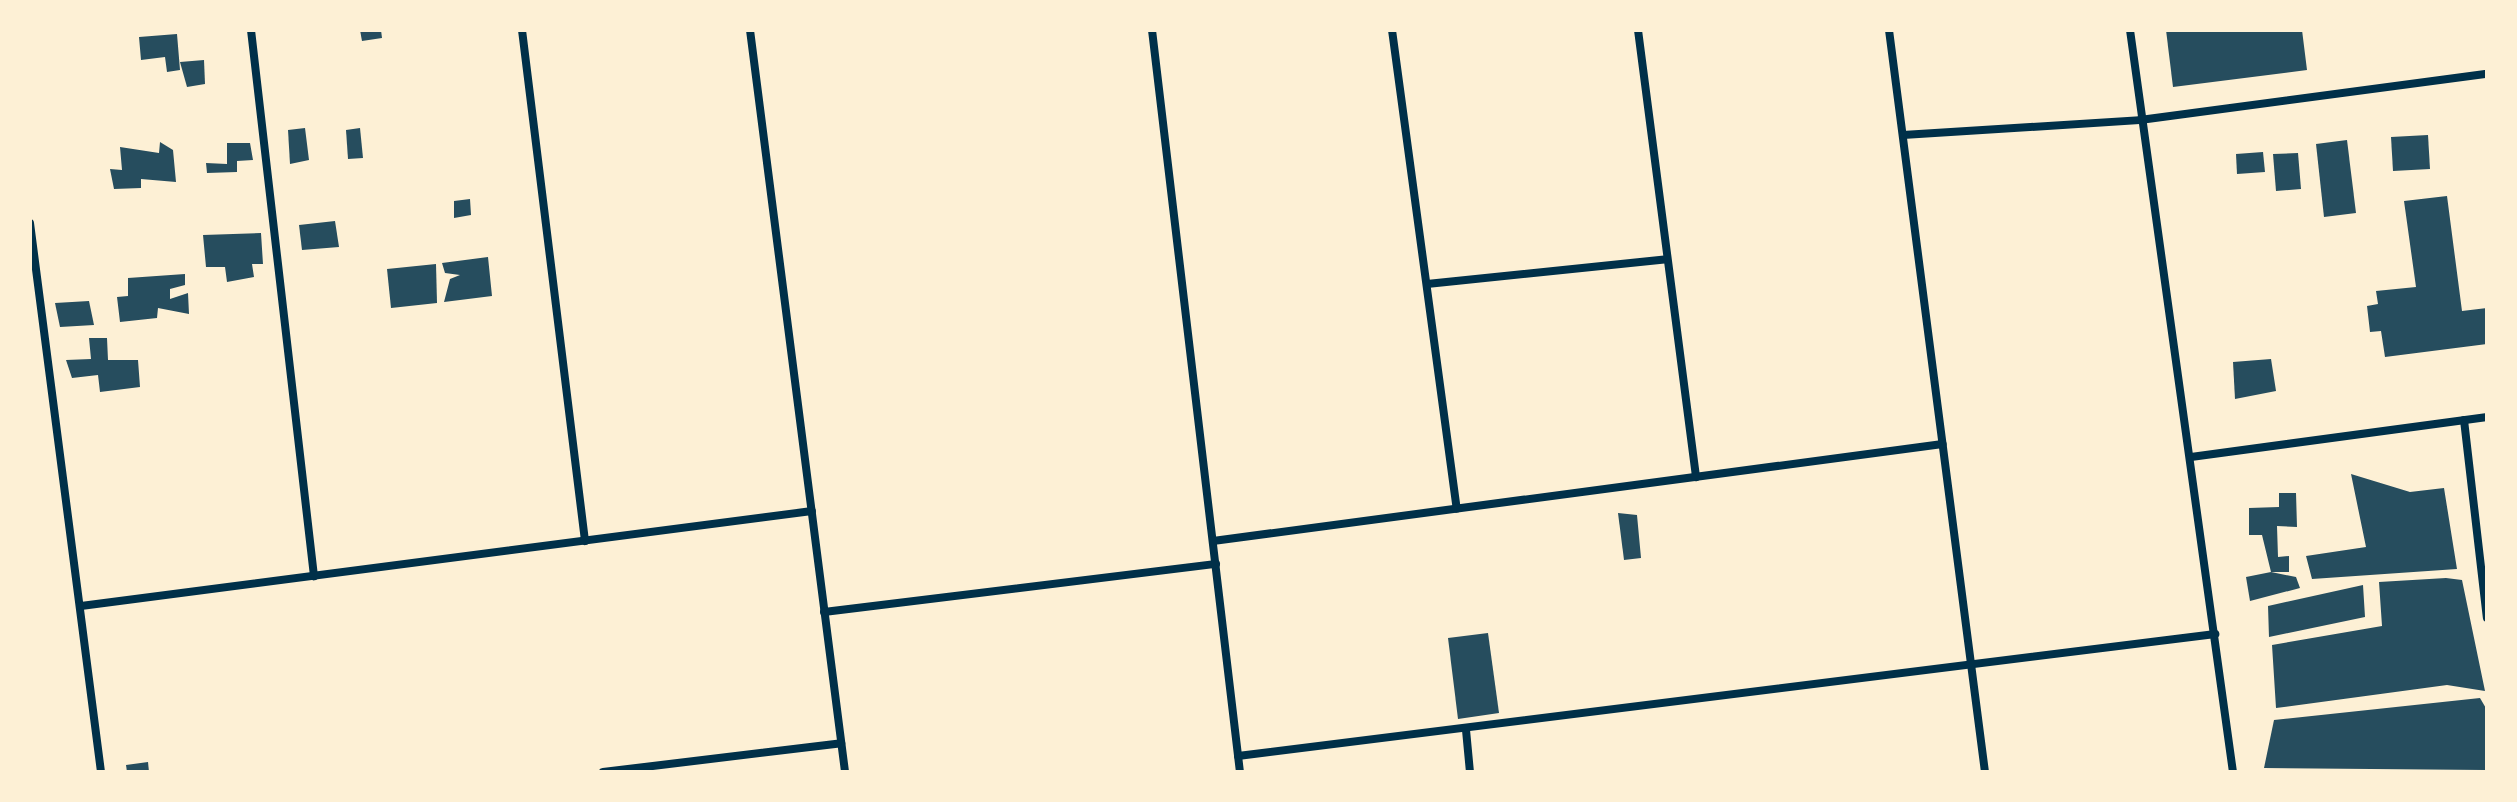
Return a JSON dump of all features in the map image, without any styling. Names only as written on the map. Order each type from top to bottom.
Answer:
[{"type":"street","points":[[251,30],[314,576]]},
{"type":"street","points":[[522,30],[585,541]]},
{"type":"street","points":[[750,30],[845,772]]},
{"type":"street","points":[[1152,30],[1240,772]]},
{"type":"street","points":[[1392,30],[1457,509]]},
{"type":"street","points":[[1638,30],[1696,477]]},
{"type":"street","points":[[1889,30],[1985,772]]},
{"type":"street","points":[[2130,30],[2140,120],[2191,457],[2233,772]]},
{"type":"street","points":[[1903,135],[2140,120],[2487,74]]},
{"type":"street","points":[[30,223],[101,772]]},
{"type":"street","points":[[1427,284],[1667,259]]},
{"type":"street","points":[[2191,457],[2487,417]]},
{"type":"street","points":[[2464,420],[2487,618]]},
{"type":"street","points":[[1213,541],[1943,444]]},
{"type":"street","points":[[81,606],[812,511]]},
{"type":"street","points":[[824,612],[1216,564]]},
{"type":"street","points":[[1238,756],[1971,667],[2215,634]]},
{"type":"street","points":[[1466,730],[1470,772]]},
{"type":"street","points":[[603,772],[841,743]]},
{"type":"building","points":[[360,30],[381,30],[382,38],[362,41]]},
{"type":"building","points":[[2166,30],[2302,30],[2307,70],[2173,87]]},
{"type":"building","points":[[177,34],[180,70],[167,72],[165,57],[141,60],[139,37]]},
{"type":"building","points":[[204,60],[205,84],[187,87],[180,62]]},
{"type":"building","points":[[305,128],[309,160],[290,164],[288,130]]},
{"type":"building","points":[[360,128],[363,158],[348,159],[346,130]]},
{"type":"building","points":[[2428,135],[2430,169],[2393,171],[2391,137]]},
{"type":"building","points":[[2347,140],[2356,213],[2324,217],[2316,144]]},
{"type":"building","points":[[160,142],[173,150],[176,182],[141,179],[141,188],[114,189],[110,169],[122,170],[120,147],[159,153]]},
{"type":"building","points":[[227,143],[250,143],[253,160],[237,161],[237,172],[207,173],[206,163],[227,164]]},
{"type":"building","points":[[2263,152],[2265,172],[2237,174],[2236,154]]},
{"type":"building","points":[[2298,153],[2301,189],[2276,191],[2273,154]]},
{"type":"building","points":[[2447,196],[2462,311],[2487,308],[2487,344],[2385,357],[2381,331],[2370,332],[2367,306],[2378,304],[2376,291],[2416,287],[2404,201]]},
{"type":"building","points":[[470,199],[471,215],[454,218],[454,201]]},
{"type":"building","points":[[335,221],[339,247],[302,250],[299,225]]},
{"type":"building","points":[[261,233],[263,264],[252,264],[254,277],[227,282],[225,267],[206,267],[203,235]]},
{"type":"building","points":[[488,257],[492,296],[444,302],[450,279],[460,275],[445,273],[442,263]]},
{"type":"building","points":[[436,264],[437,303],[391,308],[387,269]]},
{"type":"building","points":[[185,274],[185,285],[170,289],[170,299],[188,293],[189,314],[158,308],[157,318],[120,322],[117,297],[128,296],[128,278]]},
{"type":"building","points":[[89,301],[94,325],[60,327],[55,303]]},
{"type":"building","points":[[89,338],[107,338],[108,360],[138,360],[140,387],[100,392],[98,375],[72,378],[66,360],[91,359]]},
{"type":"building","points":[[2271,359],[2276,391],[2235,399],[2233,362]]},
{"type":"building","points":[[2351,474],[2410,492],[2444,488],[2457,569],[2312,579],[2306,556],[2366,547]]},
{"type":"building","points":[[2279,493],[2296,493],[2297,527],[2277,526],[2278,557],[2289,556],[2289,572],[2271,572],[2262,535],[2249,535],[2249,508],[2279,507]]},
{"type":"building","points":[[1618,513],[1637,515],[1641,558],[1624,560]]},
{"type":"building","points":[[2271,572],[2296,577],[2300,588],[2250,601],[2246,577]]},
{"type":"building","points":[[2462,580],[2485,691],[2447,685],[2276,708],[2272,645],[2382,626],[2379,582]]},
{"type":"building","points":[[2363,585],[2365,617],[2269,637],[2268,606]]},
{"type":"building","points":[[1488,633],[1499,713],[1458,719],[1448,638]]},
{"type":"building","points":[[2480,698],[2487,710],[2485,770],[2264,768],[2274,720]]},
{"type":"building","points":[[148,762],[149,772],[127,772],[126,765]]}]
